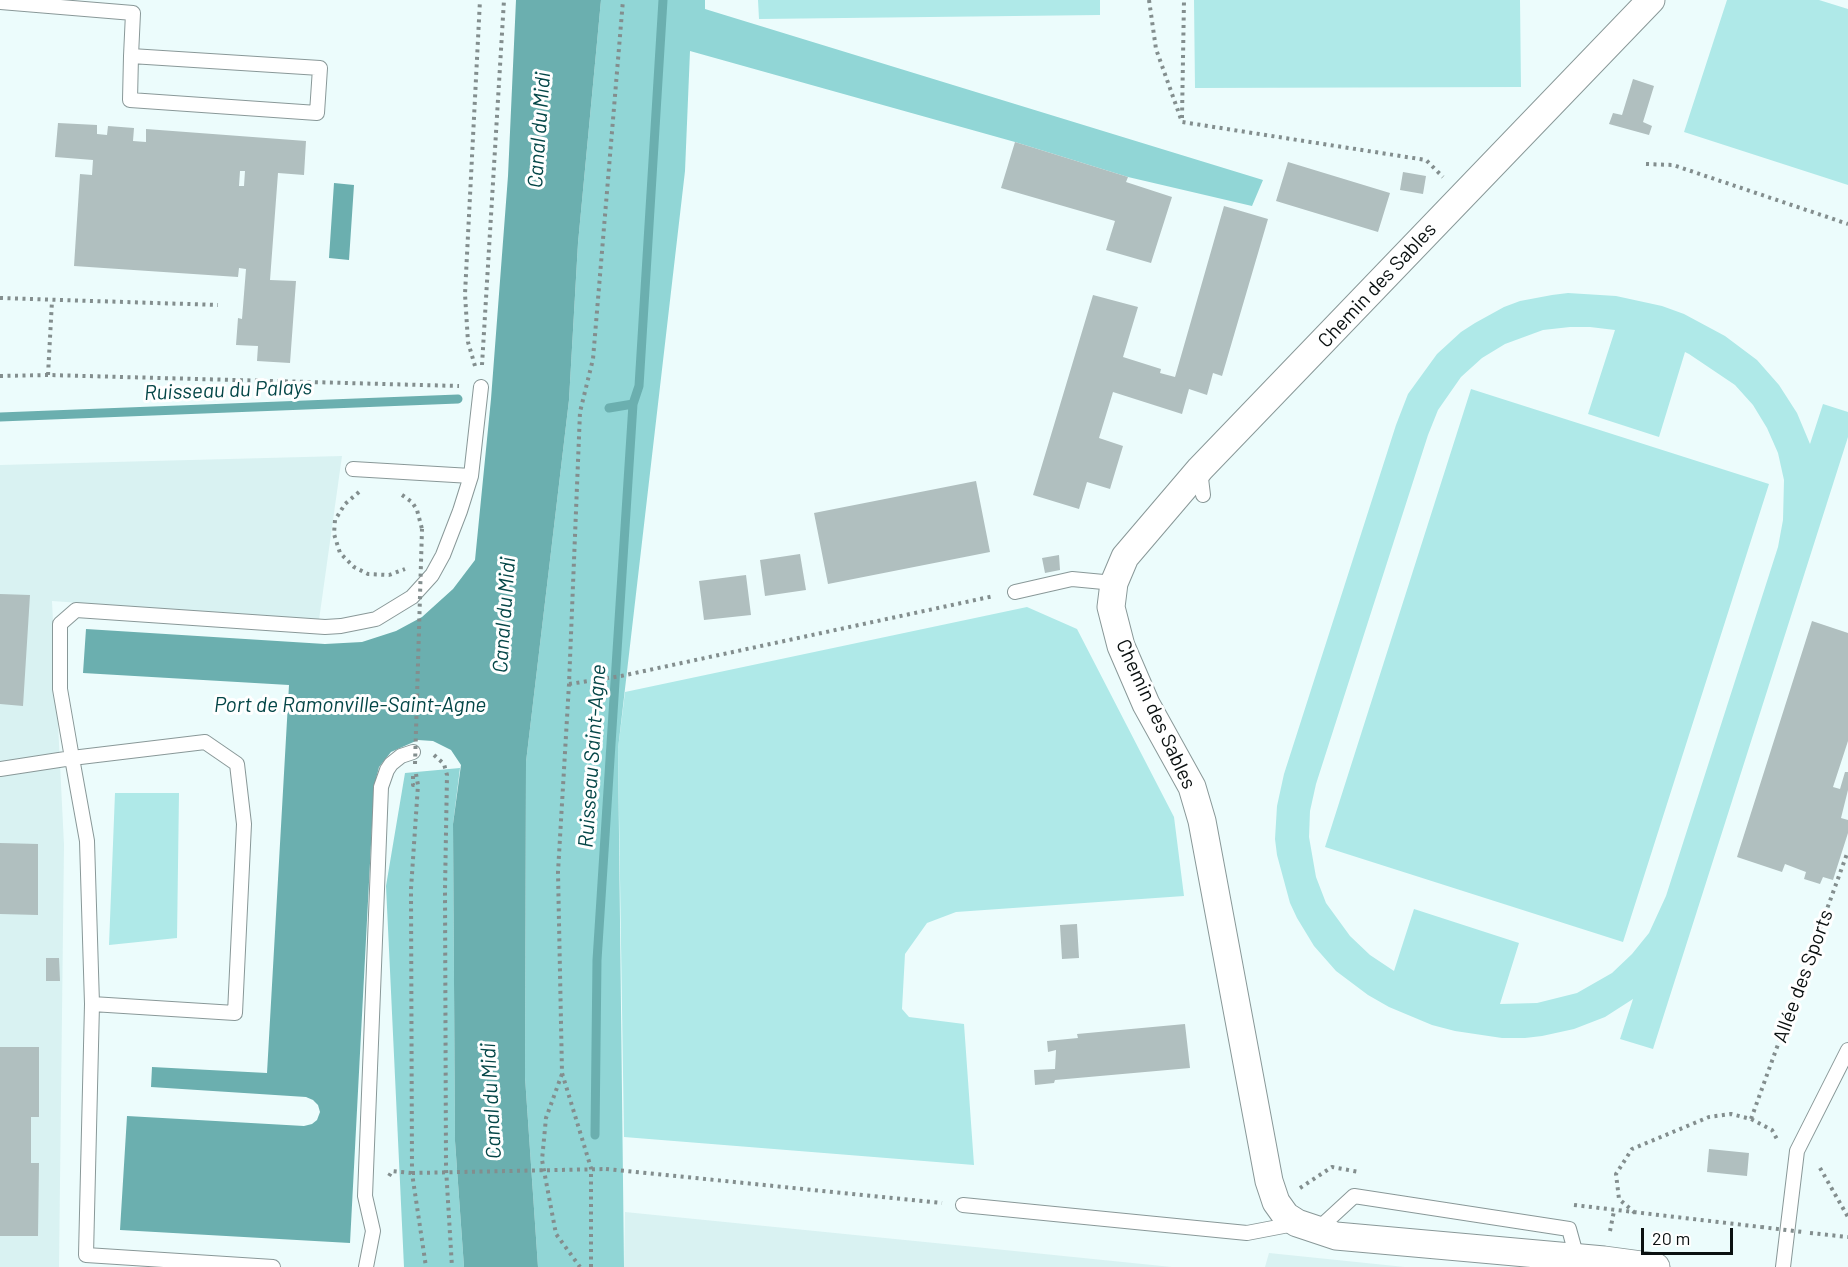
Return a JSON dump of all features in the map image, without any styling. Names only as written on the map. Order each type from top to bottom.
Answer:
[{"type":"street","name":"Chemin des Sables","points":[[1306,1227],[1286,1216],[1276,1202],[1269,1180],[1202,821],[1192,788],[1149,694],[1121,645],[1111,607],[1114,583],[1125,557],[1202,482],[1247,420],[1374,278],[1454,204],[1651,0]]},
{"type":"street","points":[[1306,1227],[1336,1236],[1656,1267]]},
{"type":"lane","points":[[0,2],[133,13],[131,56],[130,100],[317,113],[320,68],[131,56]]},
{"type":"lane","points":[[273,1267],[86,1255],[92,1004],[87,841],[60,689],[60,624],[76,610],[325,627],[340,627],[376,619],[412,597],[432,575],[443,555],[471,476],[481,387]]},
{"type":"lane","points":[[1247,420],[1256,394]]},
{"type":"lane","points":[[354,469],[471,476]]},
{"type":"lane","points":[[1015,591],[1072,579],[1114,583]]},
{"type":"lane","points":[[0,769],[205,742],[237,764],[244,824],[235,1013],[92,1004]]},
{"type":"lane","points":[[366,1267],[373,1231],[365,1196],[381,787],[391,764],[401,756],[416,755]]},
{"type":"lane","points":[[1783,1267],[1797,1151],[1848,1050]]},
{"type":"lane","points":[[963,1205],[1247,1233],[1306,1227],[1354,1196],[1569,1229],[1577,1258]]},
{"type":"path","points":[[480,0],[465,294],[468,342],[481,387]]},
{"type":"path","points":[[481,387],[504,0]]},
{"type":"path","points":[[591,1267],[591,1168],[562,1073],[558,872],[569,684],[580,412],[593,359],[623,0]]},
{"type":"path","points":[[1149,0],[1156,49],[1182,122]]},
{"type":"path","points":[[1182,122],[1184,0]]},
{"type":"path","points":[[1182,122],[1426,160],[1445,180],[1454,204]]},
{"type":"path","points":[[1646,164],[1673,165],[1848,224]]},
{"type":"path","points":[[0,298],[218,305]]},
{"type":"path","points":[[48,375],[52,301]]},
{"type":"path","points":[[0,376],[48,375],[481,387]]},
{"type":"path","points":[[365,488],[345,504],[335,520],[334,534],[340,553],[354,567],[375,575],[397,573],[412,565]]},
{"type":"path","points":[[399,493],[412,502],[422,528],[416,785],[411,889],[412,1173],[426,1267]]},
{"type":"path","points":[[569,684],[610,679],[1015,591]]},
{"type":"path","points":[[429,753],[437,756],[444,764],[447,776],[446,1168],[452,1267]]},
{"type":"path","name":"Allée des Sports","points":[[1751,1119],[1848,851]]},
{"type":"path","points":[[562,1073],[546,1118],[543,1160],[556,1234],[580,1267]]},
{"type":"path","points":[[1635,1214],[1619,1199],[1616,1174],[1632,1149],[1709,1117],[1731,1114],[1751,1119],[1772,1130],[1781,1146]]},
{"type":"path","points":[[392,1171],[412,1173],[591,1168],[963,1205]]},
{"type":"path","points":[[1820,1168],[1848,1217]]},
{"type":"path","points":[[1772,1234],[1773,1223]]},
{"type":"path","points":[[1761,1227],[1848,1237]]},
{"type":"shaded area","points":[[601,0],[705,0],[705,9],[1263,180],[1252,206],[1128,177],[1015,142],[690,51],[685,171],[618,749],[624,1267],[538,1267],[525,1077],[526,762],[569,400],[578,243]]},
{"type":"shaded area","points":[[758,0],[1100,0],[1100,15],[759,19]]},
{"type":"shaded area","points":[[1194,0],[1520,0],[1521,87],[1195,88]]},
{"type":"shaded area","points":[[1727,0],[1819,0],[1848,9],[1848,185],[1684,132]]},
{"type":"shaded area","points":[[1568,293],[1616,296],[1662,306],[1684,314],[1725,336],[1757,360],[1779,385],[1797,413],[1810,444],[1823,404],[1848,412],[1848,437],[1653,1049],[1620,1039],[1633,999],[1605,1017],[1574,1029],[1525,1038],[1502,1038],[1455,1031],[1432,1025],[1389,1007],[1368,995],[1336,971],[1314,946],[1290,903],[1277,855],[1275,839],[1277,806],[1284,774],[1408,394],[1437,354],[1461,332],[1504,307],[1520,301]],"holes":[[[1570,327],[1615,330],[1588,414],[1659,437],[1685,352],[1689,354],[1735,385],[1753,405],[1767,428],[1778,453],[1784,480],[1783,520],[1778,547],[1666,896],[1649,933],[1612,973],[1577,993],[1537,1003],[1500,1004],[1519,943],[1414,909],[1394,971],[1370,955],[1350,936],[1326,903],[1316,877],[1309,837],[1310,811],[1316,784],[1438,410],[1461,377],[1482,358],[1505,344],[1543,330]]]},
{"type":"shaded area","points":[[1471,389],[1769,484],[1623,942],[1325,847]]},
{"type":"shaded area","points":[[342,456],[319,620],[52,601],[64,845],[59,1267],[0,1267],[0,465]]},
{"type":"shaded area","points":[[1027,607],[1077,629],[1174,817],[1184,896],[956,912],[927,923],[905,954],[902,1009],[909,1017],[964,1024],[974,1165],[624,1137],[618,749],[625,692]]},
{"type":"shaded area","points":[[460,768],[453,824],[455,1141],[464,1267],[404,1267],[386,886],[405,773]]},
{"type":"shaded area","points":[[115,793],[179,793],[177,938],[109,945]]},
{"type":"shaded area","points":[[625,1212],[975,1247],[1172,1267],[624,1267]]},
{"type":"shaded area","points":[[1269,1253],[1405,1267],[1265,1267]]},
{"type":"water","points":[[516,0],[601,0],[578,243],[569,400],[526,762],[525,1077],[538,1267],[464,1267],[455,1141],[453,824],[461,765],[451,750],[433,741],[418,740],[391,752],[379,767],[374,787],[350,1243],[120,1230],[127,1116],[304,1126],[317,1120],[320,1112],[318,1105],[306,1097],[151,1087],[152,1067],[267,1073],[289,685],[83,673],[86,629],[325,644],[362,642],[396,631],[422,617],[453,589],[475,560],[491,399],[508,176]]},
{"type":"water","points":[[334,183],[354,185],[349,260],[329,258]]},
{"type":"building","points":[[1633,79],[1654,86],[1643,122],[1652,126],[1649,135],[1609,124],[1613,113],[1622,115]]},
{"type":"building","points":[[58,123],[97,125],[97,134],[107,135],[108,126],[134,128],[133,141],[146,142],[146,129],[306,141],[304,175],[278,173],[270,280],[296,281],[290,363],[257,361],[258,346],[236,345],[238,318],[242,319],[246,269],[239,268],[238,277],[74,266],[80,174],[92,175],[93,160],[55,157]],"holes":[[[240,171],[245,171],[244,186],[239,186]]]},
{"type":"building","points":[[1015,142],[1128,177],[1126,182],[1172,197],[1151,263],[1106,250],[1115,221],[1001,188]]},
{"type":"building","points":[[1288,162],[1390,193],[1378,232],[1276,201]]},
{"type":"building","points":[[1403,172],[1426,176],[1423,194],[1400,190]]},
{"type":"building","points":[[1224,206],[1268,219],[1222,376],[1213,373],[1207,395],[1189,389],[1182,414],[1113,392],[1099,438],[1123,446],[1110,489],[1087,482],[1079,509],[1033,495],[1093,295],[1138,307],[1123,357],[1161,369],[1160,373],[1175,377]]},
{"type":"building","points":[[976,481],[990,552],[828,584],[814,513]]},
{"type":"building","points":[[800,554],[806,590],[765,596],[760,560]]},
{"type":"building","points":[[1059,555],[1060,570],[1045,573],[1042,558]]},
{"type":"building","points":[[746,575],[751,615],[704,620],[699,581]]},
{"type":"building","points":[[0,594],[30,595],[23,706],[0,704]]},
{"type":"building","points":[[1812,621],[1848,633],[1848,741],[1833,787],[1840,789],[1845,772],[1848,772],[1848,790],[1841,818],[1848,820],[1848,833],[1833,880],[1823,877],[1820,884],[1804,879],[1806,872],[1785,864],[1782,872],[1737,857]]},
{"type":"building","points":[[0,843],[38,844],[38,915],[0,914]]},
{"type":"building","points":[[1077,924],[1079,958],[1062,959],[1060,925]]},
{"type":"building","points":[[46,958],[59,958],[60,981],[46,981]]},
{"type":"building","points":[[1185,1024],[1190,1068],[1055,1080],[1054,1083],[1035,1085],[1034,1070],[1055,1069],[1056,1050],[1048,1052],[1047,1041],[1078,1038],[1077,1034]]},
{"type":"building","points":[[0,1047],[39,1047],[39,1117],[31,1117],[31,1163],[39,1163],[38,1236],[0,1236]]},
{"type":"building","points":[[1709,1149],[1749,1153],[1747,1176],[1707,1172]]},
{"type":"waterway","points":[[633,404],[639,386],[663,0]]},
{"type":"waterway","name":"Ruisseau du Palays","points":[[0,417],[458,399]]},
{"type":"waterway","name":"Ruisseau Saint-Agne","points":[[595,1135],[597,960],[633,404],[609,408]]},
{"type":"water label","name":"Canal du Midi","points":[[539,130]]},
{"type":"water label","name":"Canal du Midi","points":[[504,615]]},
{"type":"water label","name":"Port de Ramonville-Saint-Agne","points":[[350,705]]},
{"type":"water label","name":"Canal du Midi","points":[[491,1101]]}]
